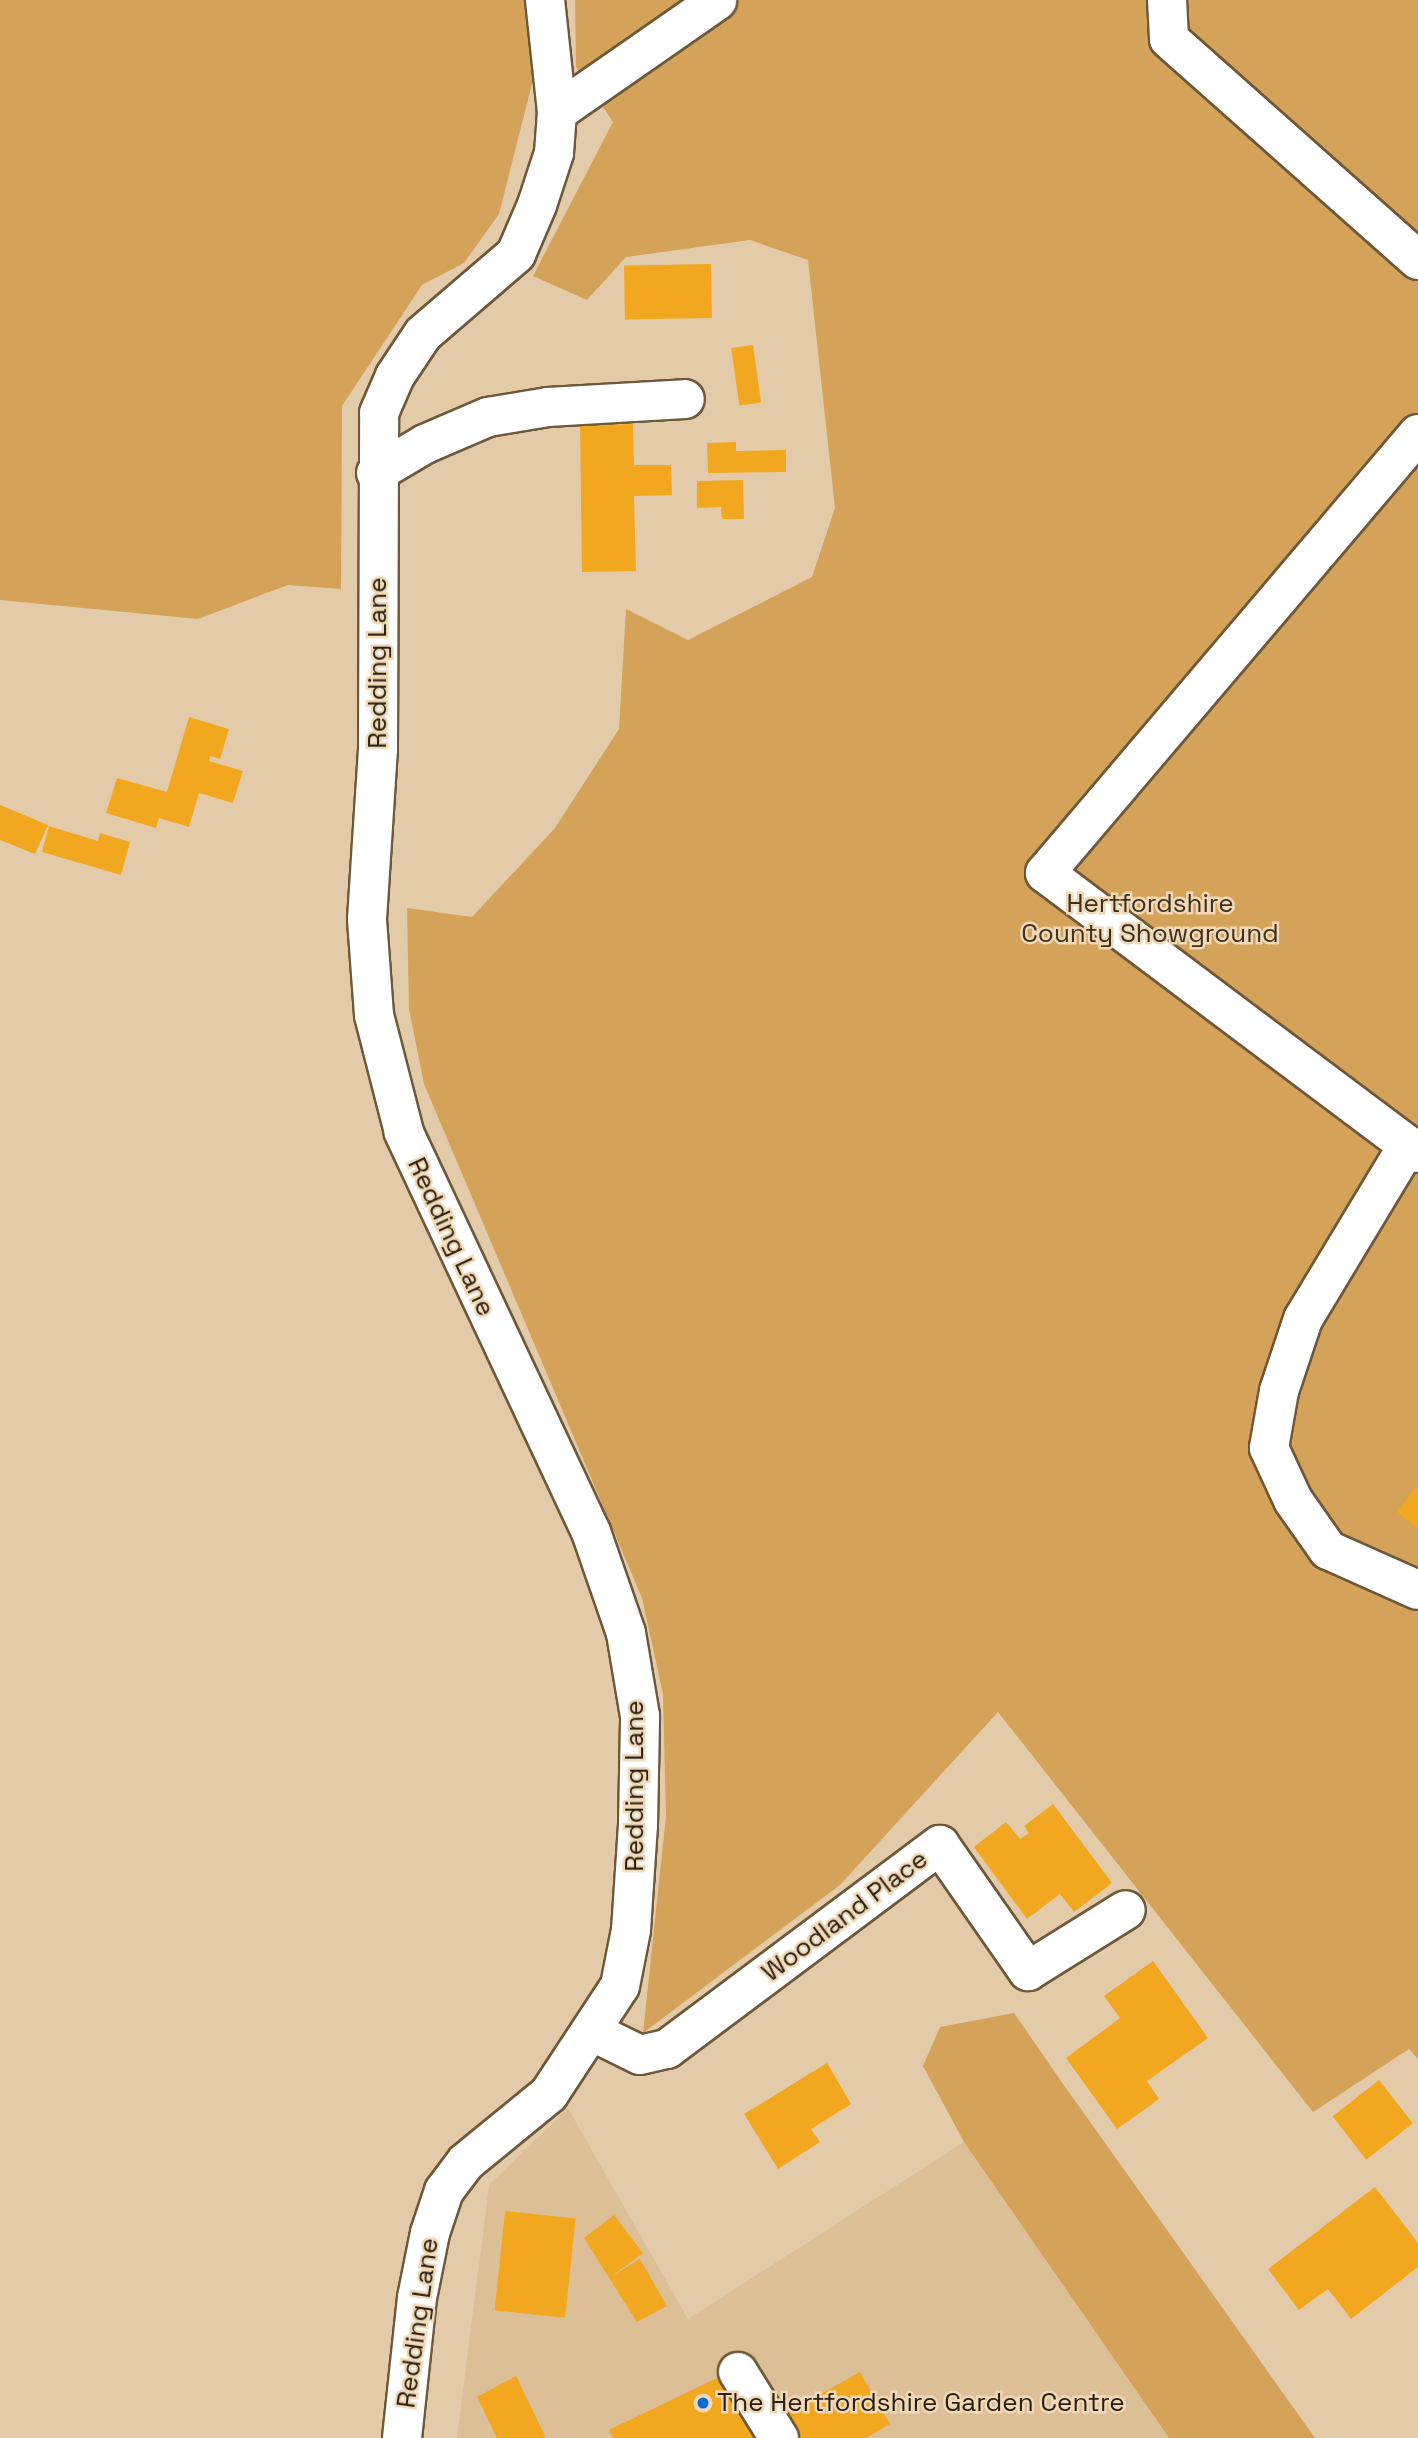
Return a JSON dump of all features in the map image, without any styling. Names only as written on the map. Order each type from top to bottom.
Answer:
[{"type":"street","name":"Redding Lane","points":[[402,2438],[417,2298],[430,2233],[444,2191],[466,2162],[549,2094],[593,2032],[620,1986],[631,1930],[640,1716],[626,1633],[590,1532],[404,1132],[374,1014],[367,919],[378,749],[376,473],[379,413],[395,376],[423,334],[516,254],[554,153],[557,112],[545,0]]},
{"type":"street","points":[[557,112],[721,0]]},
{"type":"street","points":[[1167,0],[1169,39],[1418,260]]},
{"type":"street","points":[[376,473],[425,444],[488,417],[548,407],[685,399]]},
{"type":"street","points":[[1418,433],[1045,873],[1413,1149],[1303,1319],[1279,1391],[1269,1448],[1293,1500],[1328,1550],[1418,1590]]},
{"type":"street","name":"Woodland Place","points":[[593,2032],[640,2055],[667,2049],[940,1844],[1028,1971],[1126,1910]]},
{"type":"street","points":[[738,2372],[779,2438]]},
{"type":"shaded area","points":[[568,2108],[688,2319],[964,2142],[1169,2438],[457,2438],[489,2185]]},
{"type":"green space","points":[[0,0],[528,0],[534,76],[499,214],[464,263],[422,285],[342,406],[341,589],[288,585],[198,619],[0,600]]},
{"type":"green space","name":"Hertfordshire County Showground","points":[[575,0],[1418,0],[1418,2059],[1409,2049],[1313,2112],[998,1712],[840,1885],[643,2033],[666,1816],[663,1694],[642,1598],[424,1084],[409,1009],[407,908],[472,917],[555,828],[619,729],[626,609],[688,640],[812,577],[835,508],[808,260],[750,240],[626,257],[587,300],[533,276],[613,122],[576,67]]},
{"type":"green space","points":[[1014,2013],[1315,2438],[1169,2438],[964,2142],[923,2066],[940,2027]]},
{"type":"building","points":[[711,264],[712,318],[625,320],[624,266]]},
{"type":"building","points":[[753,345],[761,402],[739,405],[731,348]]},
{"type":"building","points":[[633,424],[634,465],[671,465],[672,495],[634,496],[636,571],[582,572],[580,425]]},
{"type":"building","points":[[736,442],[736,451],[786,450],[786,472],[708,473],[707,443]]},
{"type":"building","points":[[743,480],[744,519],[722,519],[721,507],[697,508],[697,481]]},
{"type":"building","points":[[189,717],[229,729],[220,759],[210,756],[209,761],[243,771],[233,803],[199,793],[189,827],[159,818],[156,828],[106,813],[117,778],[167,792]]},
{"type":"building","points":[[0,805],[48,825],[35,854],[0,840]]},
{"type":"building","points":[[49,826],[98,841],[100,833],[130,842],[121,875],[42,852]]},
{"type":"building","points":[[1418,1484],[1418,1528],[1397,1512]]},
{"type":"building","points":[[1053,1804],[1112,1883],[1074,1912],[1060,1894],[1027,1919],[974,1847],[1006,1822],[1020,1839],[1029,1833],[1024,1826]]},
{"type":"building","points":[[1153,1961],[1208,2038],[1147,2081],[1159,2099],[1117,2129],[1066,2058],[1120,2018],[1104,1996]]},
{"type":"building","points":[[827,2063],[851,2104],[811,2129],[820,2142],[778,2169],[744,2114]]},
{"type":"building","points":[[1379,2080],[1413,2123],[1366,2160],[1333,2116]]},
{"type":"building","points":[[1375,2187],[1418,2243],[1418,2267],[1351,2319],[1328,2289],[1299,2310],[1268,2269]]},
{"type":"building","points":[[505,2211],[576,2218],[565,2318],[495,2310]]},
{"type":"building","points":[[614,2215],[643,2253],[612,2276],[640,2259],[667,2306],[637,2322],[584,2238]]},
{"type":"building","points":[[860,2372],[890,2424],[866,2438],[792,2438],[780,2417]]},
{"type":"building","name":"The Hertfordshire Garden Centre","points":[[723,2375],[759,2438],[613,2438],[609,2430]]},
{"type":"building","points":[[516,2376],[546,2438],[497,2438],[477,2397]]},
{"type":"place","name":"The Hertfordshire Garden Centre","points":[[703,2403]]}]
